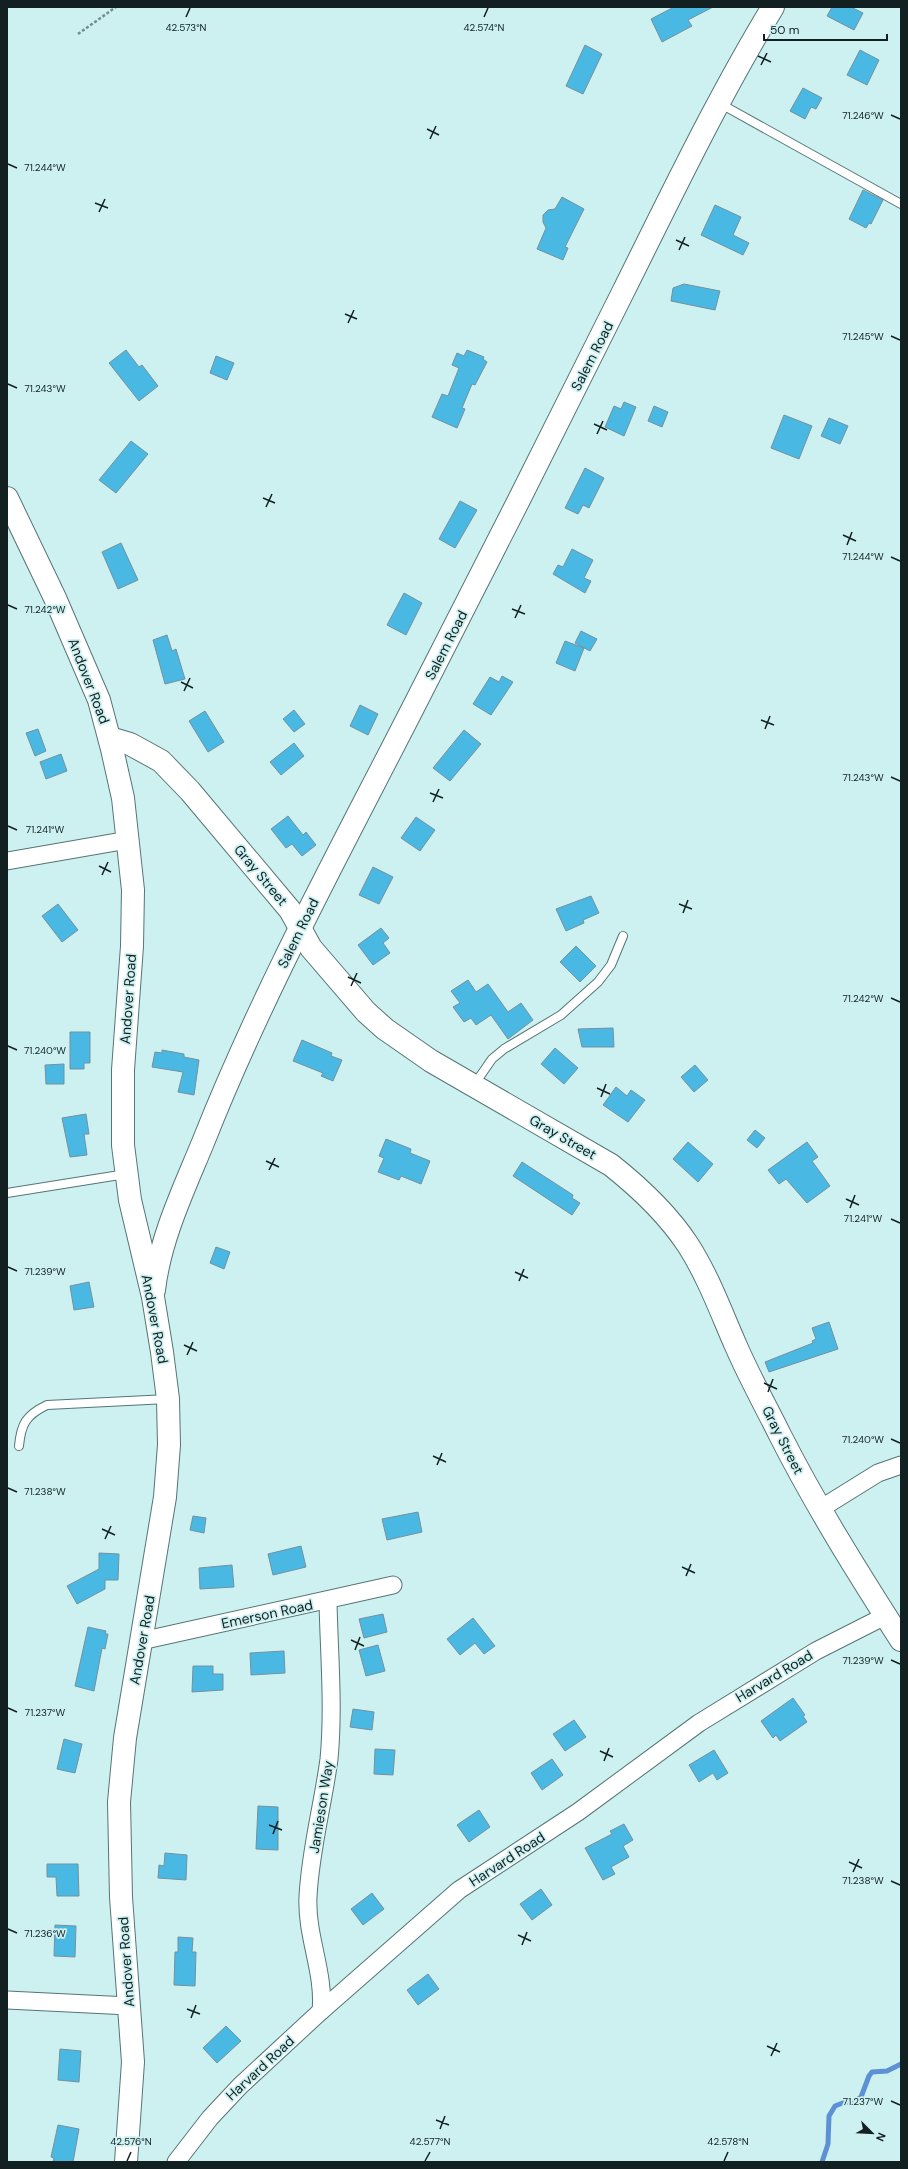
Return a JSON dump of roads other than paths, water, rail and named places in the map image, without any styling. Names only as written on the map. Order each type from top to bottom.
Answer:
[{"type":"main road","name":"Salem Road","points":[[153,1298],[155,1278],[173,1217],[228,1081],[300,928],[492,554],[718,103],[743,56],[773,7]]},
{"type":"main road","name":"Andover Road","points":[[7,498],[76,645],[98,700],[110,738],[122,798],[132,883],[133,917],[123,1070],[122,1117],[126,1174],[135,1227],[153,1298],[166,1376],[169,1445],[165,1497],[125,1738],[118,1802],[121,1897],[129,2006],[132,2089],[126,2162]]},
{"type":"main road","name":"Gray Street","points":[[110,738],[130,744],[161,761],[190,790],[290,910],[311,948],[366,1012],[407,1046],[473,1086],[611,1165],[634,1183],[672,1223],[700,1266],[740,1354],[793,1460],[820,1509],[901,1640]]},
{"type":"main road","points":[[135,1227],[173,1217]]},
{"type":"street","points":[[7,861],[128,840]]},
{"type":"street","points":[[820,1509],[878,1473],[901,1465]]},
{"type":"street","name":"Emerson Road","points":[[141,1640],[393,1586]]},
{"type":"street","name":"Jamieson Way","points":[[321,2011],[321,1984],[310,1936],[308,1897],[330,1740],[328,1601]]},
{"type":"street","name":"Harvard Road","points":[[176,2162],[223,2104],[321,2011],[445,1902],[476,1879],[578,1812],[673,1741],[727,1705],[816,1651],[885,1616]]},
{"type":"street","points":[[7,2000],[129,2006]]},
{"type":"lane","points":[[718,103],[901,204]]},
{"type":"lane","points":[[473,1086],[492,1059],[504,1049],[561,1015],[598,982],[611,965],[623,936]]},
{"type":"lane","points":[[7,1193],[126,1174]]},
{"type":"lane","points":[[19,1446],[20,1429],[38,1409],[47,1405],[168,1399]]},
{"type":"waterway","points":[[822,2162],[828,2144],[829,2116],[835,2106],[845,2102],[853,2102],[861,2097],[872,2072],[887,2071],[901,2064]]}]
